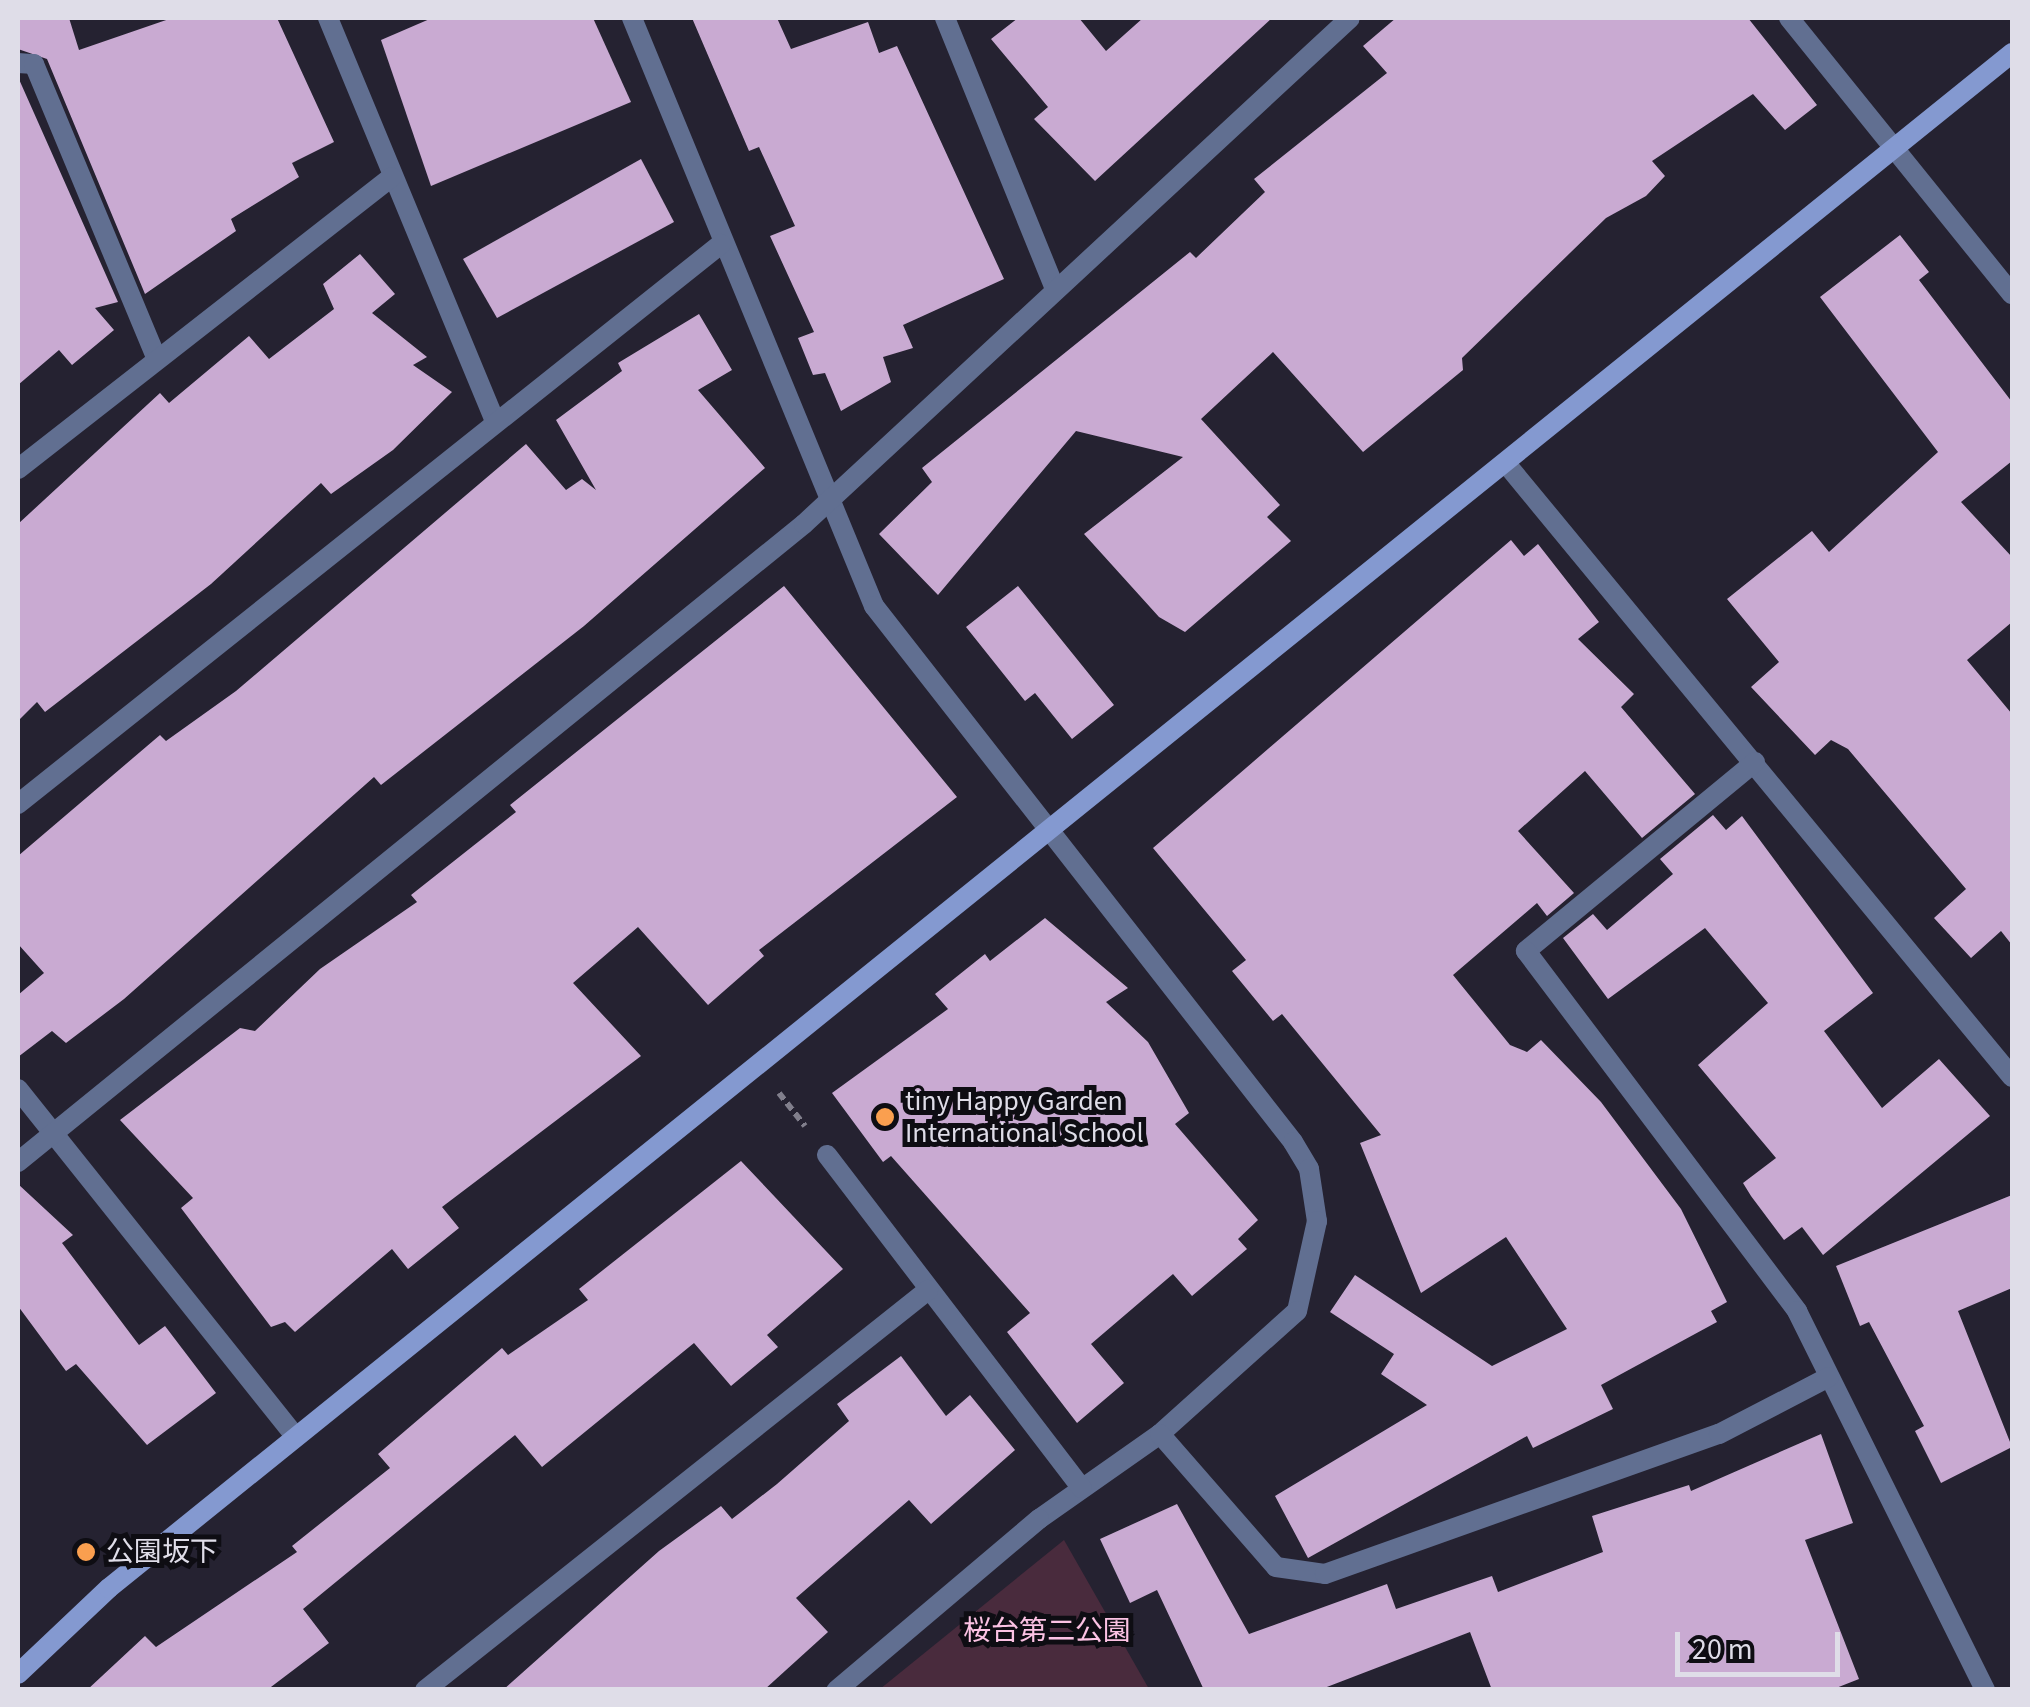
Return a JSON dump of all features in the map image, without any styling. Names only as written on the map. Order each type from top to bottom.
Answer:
[{"type":"street","points":[[328,18],[495,422]]},
{"type":"street","points":[[632,18],[721,244],[900,650],[1309,1170],[1316,1221],[1297,1310],[1160,1434],[1082,1488],[836,1690]]},
{"type":"street","points":[[945,18],[1054,290]]},
{"type":"street","points":[[18,1162],[50,1131],[831,499],[1350,18]]},
{"type":"street","points":[[1789,18],[2012,294]]},
{"type":"street","points":[[18,1674],[296,1437],[1049,836],[2012,54]]},
{"type":"street","points":[[18,63],[34,64],[154,354]]},
{"type":"street","points":[[18,469],[154,354],[392,178]]},
{"type":"street","points":[[18,804],[721,244]]},
{"type":"street","points":[[1508,466],[2012,1077]]},
{"type":"street","points":[[1755,762],[1526,951],[1753,1246],[1829,1377],[1985,1690]]},
{"type":"street","points":[[18,1090],[296,1437]]},
{"type":"street","points":[[827,1155],[1082,1488]]},
{"type":"street","points":[[425,1690],[928,1290]]},
{"type":"street","points":[[1160,1434],[1276,1566],[1325,1574],[1718,1434],[1829,1377]]},
{"type":"path","points":[[759,1067],[827,1155]]},
{"type":"green space","name":"桜台第二公園","points":[[1064,1540],[1149,1689],[880,1689]]},
{"type":"building","points":[[18,18],[69,18],[79,50],[172,18],[277,18],[334,142],[292,163],[299,177],[231,219],[236,231],[145,294],[47,59],[18,49]]},
{"type":"building","points":[[432,18],[593,18],[631,102],[431,186],[381,40]]},
{"type":"building","points":[[692,18],[777,18],[791,49],[868,22],[879,53],[897,46],[1004,279],[903,325],[913,348],[883,357],[891,382],[841,411],[825,373],[813,375],[798,338],[814,332],[770,236],[795,226],[759,147],[749,151]]},
{"type":"building","points":[[1018,18],[1079,18],[1106,51],[1143,18],[1272,18],[1095,181],[1034,119],[1048,107],[991,39]]},
{"type":"building","points":[[1396,18],[1748,18],[1817,105],[1785,130],[1753,94],[1652,161],[1665,176],[1646,196],[1606,218],[1462,358],[1463,370],[1363,452],[1273,352],[1201,419],[1280,505],[1267,517],[1291,541],[1185,632],[1159,617],[1084,534],[1183,457],[1076,431],[938,595],[879,534],[932,482],[922,468],[1190,252],[1196,258],[1265,192],[1254,179],[1387,73],[1363,46]]},
{"type":"building","points":[[18,77],[118,302],[95,308],[114,330],[72,365],[59,350],[18,385]]},
{"type":"building","points":[[641,159],[674,222],[497,318],[463,259]]},
{"type":"building","points":[[1900,235],[1929,272],[1919,280],[2012,402],[2012,461],[1961,502],[2012,557],[2012,622],[1967,660],[2012,714],[2012,945],[2001,931],[1971,958],[1934,918],[1966,889],[1848,749],[1831,740],[1815,755],[1751,687],[1779,662],[1727,599],[1812,531],[1829,552],[1938,452],[1820,297]]},
{"type":"building","points":[[360,254],[395,294],[372,313],[427,357],[413,365],[452,392],[393,450],[331,494],[321,483],[211,584],[45,712],[37,702],[18,721],[18,524],[160,393],[169,403],[249,336],[269,359],[334,309],[323,284]]},
{"type":"building","points":[[699,314],[732,370],[698,390],[765,468],[584,626],[381,785],[374,777],[124,999],[66,1043],[52,1031],[18,1057],[18,995],[44,973],[18,944],[18,856],[160,735],[166,741],[236,691],[526,444],[566,490],[582,479],[596,490],[556,420],[622,371],[618,363]]},
{"type":"building","points":[[1511,540],[1524,556],[1538,544],[1599,622],[1578,639],[1634,694],[1621,707],[1695,794],[1642,838],[1585,771],[1518,831],[1574,893],[1547,916],[1537,903],[1453,975],[1510,1045],[1527,1052],[1541,1040],[1601,1102],[1681,1209],[1727,1302],[1711,1311],[1717,1322],[1601,1385],[1613,1409],[1533,1448],[1527,1436],[1308,1558],[1275,1496],[1427,1405],[1381,1374],[1394,1354],[1330,1312],[1355,1275],[1492,1366],[1567,1329],[1506,1237],[1421,1293],[1360,1143],[1381,1135],[1282,1014],[1273,1021],[1232,971],[1246,960],[1153,848]]},
{"type":"building","points":[[784,586],[957,797],[759,950],[764,956],[708,1005],[638,927],[573,983],[641,1056],[442,1207],[459,1228],[408,1269],[392,1249],[295,1332],[285,1322],[271,1327],[181,1208],[193,1198],[120,1120],[240,1028],[255,1031],[320,969],[417,902],[411,895],[516,812],[510,805]]},
{"type":"building","points":[[1018,586],[1114,705],[1072,739],[1035,693],[1025,701],[966,627]]},
{"type":"building","points":[[1713,815],[1726,830],[1742,816],[1873,993],[1824,1031],[1882,1108],[1939,1059],[1990,1116],[1823,1255],[1802,1227],[1784,1240],[1751,1196],[1743,1183],[1776,1158],[1698,1065],[1768,1003],[1705,928],[1608,999],[1563,938],[1593,914],[1607,930],[1673,874],[1660,859]]},
{"type":"building","points":[[1045,918],[1128,988],[1106,1002],[1148,1042],[1189,1113],[1175,1124],[1258,1220],[1238,1239],[1247,1249],[1192,1296],[1173,1274],[1091,1344],[1124,1383],[1077,1423],[1007,1332],[1030,1313],[891,1156],[883,1162],[832,1093],[948,1009],[935,994],[985,954],[990,961]]},
{"type":"building","points":[[741,1161],[843,1269],[767,1335],[778,1347],[731,1386],[694,1343],[542,1467],[515,1435],[303,1609],[329,1643],[267,1690],[87,1690],[145,1636],[156,1647],[297,1552],[292,1546],[390,1468],[378,1454],[502,1348],[508,1355],[588,1300],[579,1289]]},
{"type":"building","points":[[18,1184],[73,1235],[62,1243],[139,1345],[165,1326],[216,1393],[147,1445],[76,1364],[66,1371],[18,1306]]},
{"type":"building","points":[[2012,1195],[2012,1288],[1958,1311],[2012,1447],[1941,1483],[1915,1431],[1924,1426],[1869,1322],[1860,1326],[1836,1266]]},
{"type":"building","points":[[901,1356],[946,1416],[970,1395],[1015,1450],[931,1524],[909,1500],[796,1598],[828,1632],[764,1690],[503,1690],[659,1551],[721,1506],[732,1519],[777,1484],[849,1421],[837,1404]]},
{"type":"building","points":[[1821,1434],[1853,1523],[1805,1540],[1859,1679],[1831,1690],[1492,1690],[1470,1632],[1319,1690],[1204,1690],[1157,1590],[1130,1603],[1100,1539],[1177,1504],[1249,1634],[1387,1584],[1396,1609],[1492,1576],[1498,1592],[1603,1552],[1592,1516],[1689,1485],[1691,1491]]},
{"type":"place","name":"tiny Happy Garden International School","points":[[885,1117]]},
{"type":"place","name":"公園坂下","points":[[86,1552]]}]
